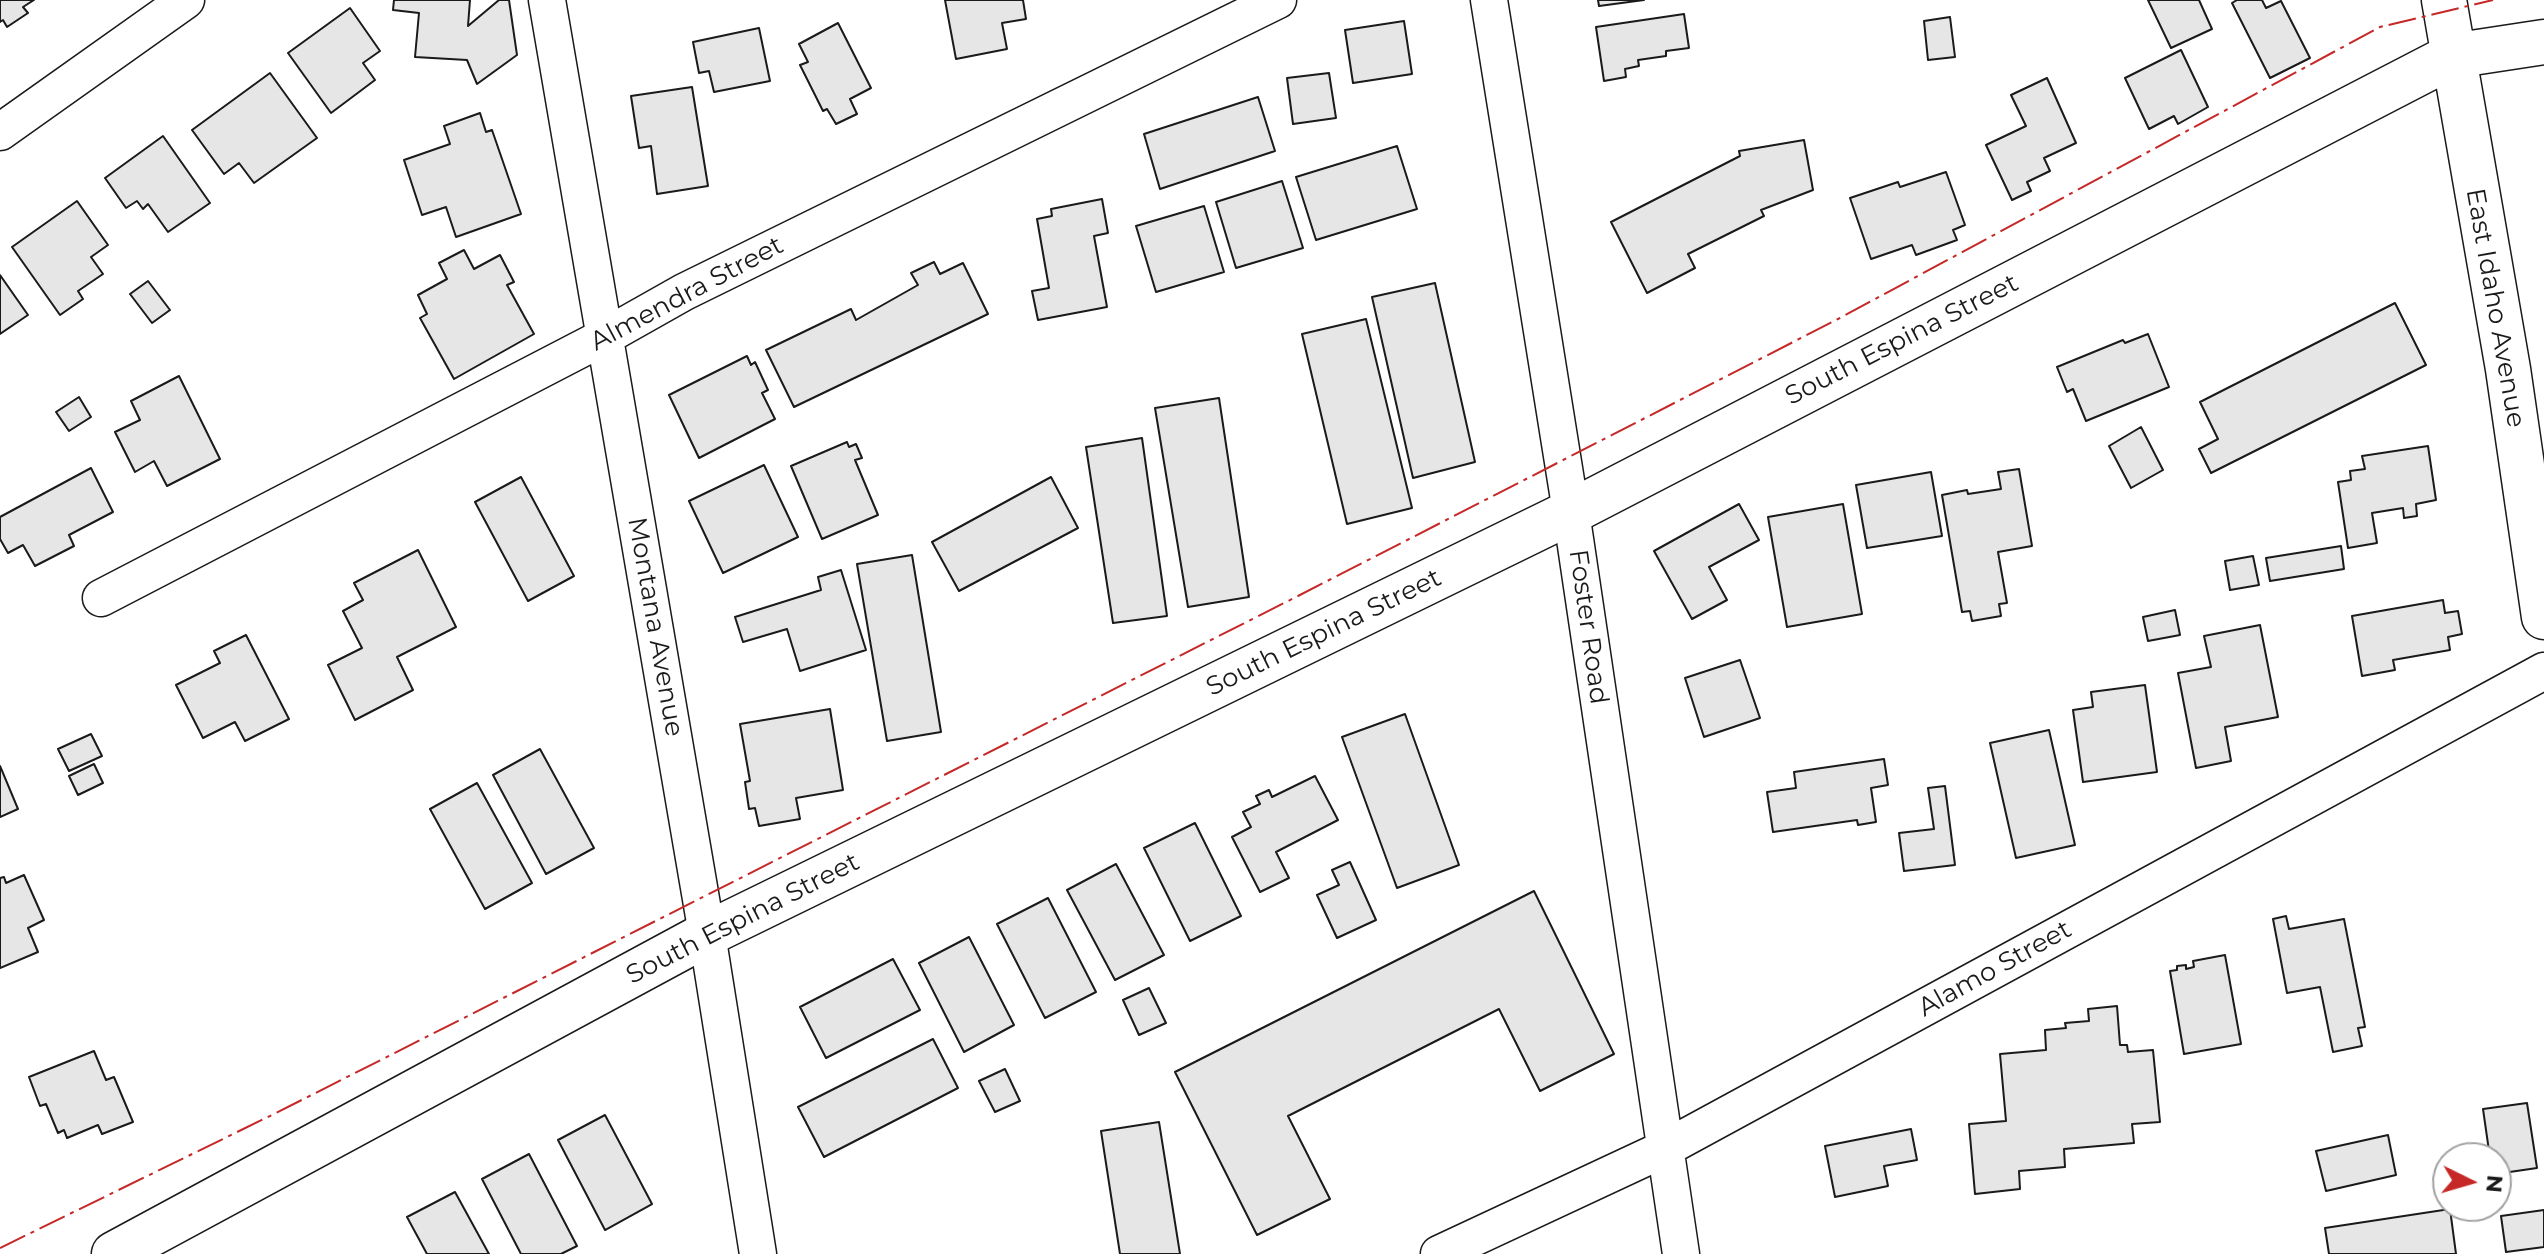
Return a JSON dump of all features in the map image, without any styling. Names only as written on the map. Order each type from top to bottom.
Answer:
[{"type":"street","points":[[0,132],[186,0]]},
{"type":"street","name":"Montana Avenue","points":[[547,0],[707,934],[758,1254]]},
{"type":"street","name":"Almendra Street","points":[[101,598],[606,336],[684,292],[1278,0]]},
{"type":"street","name":"Foster Road","points":[[1489,0],[1571,512],[1681,1254]]},
{"type":"street","name":"East Idaho Avenue","points":[[2444,0],[2508,369],[2544,617]]},
{"type":"street","name":"South Espina Street","points":[[114,1254],[707,934],[1571,512],[2452,56],[2544,42]]},
{"type":"street","name":"Alamo Street","points":[[1439,1254],[1664,1149],[2544,671]]},
{"type":"building","points":[[0,0],[34,0],[23,7],[28,13],[7,27],[3,20],[0,22]]},
{"type":"building","points":[[394,0],[470,0],[468,26],[499,0],[509,0],[517,55],[477,84],[467,60],[415,57],[419,13],[393,10]]},
{"type":"building","points":[[945,0],[1023,0],[1026,19],[1002,23],[1007,49],[956,59]]},
{"type":"building","points":[[1598,0],[1644,0],[1599,6]]},
{"type":"building","points":[[2148,0],[2199,0],[2212,29],[2171,48]]},
{"type":"building","points":[[2237,0],[2262,0],[2266,8],[2281,1],[2310,58],[2270,78],[2232,3]]},
{"type":"building","points":[[350,8],[380,51],[363,63],[375,80],[331,113],[288,53]]},
{"type":"building","points":[[1684,14],[1689,48],[1666,51],[1666,56],[1638,60],[1639,66],[1625,69],[1626,77],[1604,81],[1596,27]]},
{"type":"building","points":[[1950,17],[1955,57],[1928,60],[1924,21]]},
{"type":"building","points":[[1404,21],[1412,74],[1353,83],[1345,30]]},
{"type":"building","points":[[838,23],[871,88],[850,99],[857,114],[836,124],[827,109],[823,111],[800,65],[808,62],[799,44]]},
{"type":"building","points":[[759,28],[770,81],[714,92],[709,71],[699,73],[693,42]]},
{"type":"building","points":[[2181,50],[2208,107],[2178,124],[2174,116],[2149,129],[2125,78]]},
{"type":"building","points":[[270,73],[317,138],[254,183],[239,163],[224,174],[192,130]]},
{"type":"building","points":[[1329,73],[1336,118],[1293,124],[1287,78]]},
{"type":"building","points":[[2047,78],[2076,143],[2044,158],[2050,171],[2027,182],[2031,191],[2012,200],[1986,145],[2026,126],[2011,95]]},
{"type":"building","points":[[692,87],[708,186],[657,194],[651,146],[639,148],[631,96]]},
{"type":"building","points":[[1258,97],[1275,151],[1160,189],[1144,134]]},
{"type":"building","points":[[480,113],[486,132],[492,130],[521,214],[456,237],[446,207],[422,215],[404,160],[450,144],[444,126]]},
{"type":"building","points":[[163,136],[210,203],[168,232],[148,204],[143,209],[137,201],[126,208],[105,178]]},
{"type":"building","points":[[1804,140],[1813,190],[1761,210],[1764,216],[1688,254],[1695,268],[1647,293],[1611,222],[1740,156],[1739,151]]},
{"type":"building","points":[[1397,146],[1417,209],[1316,240],[1296,177]]},
{"type":"building","points":[[1946,172],[1965,225],[1953,230],[1957,240],[1916,255],[1912,245],[1871,259],[1850,198],[1898,182],[1900,187]]},
{"type":"building","points":[[1282,181],[1303,248],[1236,268],[1216,202]]},
{"type":"building","points":[[1102,199],[1108,233],[1094,236],[1107,307],[1038,320],[1032,291],[1049,288],[1037,219],[1052,216],[1051,209]]},
{"type":"building","points":[[77,201],[108,245],[91,257],[103,274],[78,291],[83,299],[60,315],[12,247]]},
{"type":"building","points":[[1204,206],[1224,272],[1156,292],[1136,226]]},
{"type":"building","points":[[464,250],[474,269],[500,255],[514,282],[507,285],[534,334],[454,379],[420,318],[427,314],[418,295],[447,279],[439,263]]},
{"type":"building","points":[[934,262],[940,274],[963,263],[988,314],[794,407],[766,350],[851,309],[856,320],[918,285],[911,273]]},
{"type":"building","points":[[0,275],[28,315],[0,334]]},
{"type":"building","points":[[148,281],[170,310],[152,323],[130,294]]},
{"type":"building","points":[[1435,283],[1475,462],[1413,478],[1372,297]]},
{"type":"building","points":[[2395,303],[2426,365],[2211,473],[2199,449],[2218,439],[2200,402]]},
{"type":"building","points":[[1366,319],[1412,508],[1347,524],[1302,334]]},
{"type":"building","points":[[2148,334],[2169,387],[2086,421],[2073,389],[2067,392],[2057,367],[2123,340],[2125,343]]},
{"type":"building","points":[[747,356],[751,365],[755,362],[768,390],[762,393],[775,419],[699,458],[669,395]]},
{"type":"building","points":[[179,376],[220,459],[167,486],[154,461],[135,472],[115,432],[140,420],[131,401]]},
{"type":"building","points":[[79,397],[91,417],[69,431],[56,412]]},
{"type":"building","points":[[1219,398],[1249,597],[1188,607],[1155,408]]},
{"type":"building","points":[[2141,427],[2163,470],[2131,488],[2109,446]]},
{"type":"building","points":[[1142,438],[1167,616],[1113,623],[1086,447]]},
{"type":"building","points":[[847,442],[849,447],[856,444],[862,458],[855,460],[878,515],[822,539],[791,466]]},
{"type":"building","points":[[2428,446],[2436,500],[2416,504],[2417,516],[2404,518],[2403,508],[2372,513],[2377,543],[2348,548],[2338,482],[2351,480],[2350,471],[2365,469],[2362,456]]},
{"type":"building","points":[[764,465],[798,537],[723,573],[689,501]]},
{"type":"building","points":[[91,468],[113,512],[69,535],[74,546],[35,566],[23,545],[8,553],[0,539],[0,517]]},
{"type":"building","points":[[2019,469],[2032,546],[1998,552],[2007,603],[1999,604],[2001,616],[1972,621],[1970,611],[1962,612],[1942,495],[1967,490],[1968,494],[2001,489],[1998,472]]},
{"type":"building","points":[[1931,472],[1942,536],[1867,548],[1856,485]]},
{"type":"building","points":[[521,477],[574,576],[528,601],[475,502]]},
{"type":"building","points":[[1051,477],[1078,528],[959,591],[932,542]]},
{"type":"building","points":[[1739,504],[1759,540],[1709,567],[1727,600],[1692,619],[1654,551]]},
{"type":"building","points":[[1843,504],[1862,614],[1787,627],[1768,517]]},
{"type":"building","points":[[2341,546],[2344,569],[2270,581],[2266,558]]},
{"type":"building","points":[[418,550],[456,627],[397,657],[413,690],[355,720],[328,665],[362,648],[343,611],[363,600],[354,583]]},
{"type":"building","points":[[912,555],[941,732],[887,741],[857,564]]},
{"type":"building","points":[[2253,556],[2259,585],[2230,590],[2225,561]]},
{"type":"building","points":[[841,570],[866,650],[800,671],[787,629],[743,642],[735,617],[821,590],[818,577]]},
{"type":"building","points":[[2443,600],[2445,613],[2458,611],[2462,634],[2448,637],[2450,650],[2393,660],[2395,670],[2362,676],[2352,616]]},
{"type":"building","points":[[2175,610],[2180,635],[2148,641],[2143,617]]},
{"type":"building","points":[[2260,625],[2278,717],[2225,727],[2231,761],[2196,768],[2178,673],[2211,667],[2204,636]]},
{"type":"building","points":[[246,635],[289,719],[245,741],[235,722],[203,738],[176,685],[220,663],[214,651]]},
{"type":"building","points":[[1740,660],[1760,718],[1704,737],[1685,678]]},
{"type":"building","points":[[2145,685],[2157,772],[2083,782],[2073,710],[2093,707],[2091,692]]},
{"type":"building","points":[[830,709],[843,790],[796,798],[800,819],[759,826],[755,808],[749,809],[745,782],[750,781],[740,724]]},
{"type":"building","points":[[1405,714],[1459,865],[1397,888],[1342,737]]},
{"type":"building","points":[[2049,730],[2075,845],[2016,858],[1990,743]]},
{"type":"building","points":[[91,734],[102,756],[69,771],[58,749]]},
{"type":"building","points":[[540,749],[594,848],[546,874],[493,775]]},
{"type":"building","points":[[1884,759],[1888,785],[1871,788],[1876,822],[1858,825],[1857,820],[1773,832],[1767,792],[1796,788],[1794,772]]},
{"type":"building","points":[[94,764],[103,783],[78,795],[69,776]]},
{"type":"building","points":[[0,766],[18,809],[0,817]]},
{"type":"building","points":[[1315,776],[1338,820],[1276,852],[1289,878],[1260,892],[1232,837],[1251,827],[1243,812],[1260,804],[1256,796],[1269,790],[1272,797]]},
{"type":"building","points":[[477,783],[532,883],[485,909],[430,809]]},
{"type":"building","points":[[1945,786],[1955,865],[1904,871],[1899,833],[1934,829],[1928,788]]},
{"type":"building","points":[[1195,823],[1241,916],[1190,941],[1144,848]]},
{"type":"building","points":[[1350,862],[1376,920],[1337,938],[1317,895],[1339,885],[1332,870]]},
{"type":"building","points":[[1116,864],[1164,955],[1115,980],[1067,890]]},
{"type":"building","points":[[24,875],[44,920],[28,928],[38,952],[0,968],[0,878],[4,877],[6,883]]},
{"type":"building","points":[[1534,891],[1614,1054],[1540,1091],[1499,1009],[1288,1116],[1330,1199],[1257,1235],[1175,1072]]},
{"type":"building","points":[[1048,898],[1096,992],[1045,1018],[997,924]]},
{"type":"building","points":[[2286,916],[2289,929],[2344,919],[2365,1027],[2358,1028],[2362,1046],[2333,1052],[2320,987],[2287,993],[2273,919]]},
{"type":"building","points":[[969,937],[1014,1025],[964,1052],[919,963]]},
{"type":"building","points":[[2225,955],[2241,1044],[2184,1054],[2170,971],[2177,970],[2177,966],[2186,965],[2186,969],[2194,967],[2193,961]]},
{"type":"building","points":[[893,959],[920,1010],[826,1058],[800,1007]]},
{"type":"building","points":[[1149,988],[1166,1023],[1139,1035],[1123,1000]]},
{"type":"building","points":[[2117,1006],[2120,1045],[2127,1045],[2128,1052],[2153,1050],[2160,1122],[2132,1124],[2134,1143],[2064,1149],[2065,1167],[2019,1171],[2020,1189],[1975,1194],[1969,1124],[2006,1121],[2000,1054],[2046,1050],[2045,1030],[2066,1028],[2065,1023],[2089,1021],[2088,1009]]},
{"type":"building","points":[[933,1039],[958,1088],[824,1157],[798,1107]]},
{"type":"building","points":[[94,1051],[106,1080],[114,1077],[133,1122],[102,1134],[98,1125],[67,1138],[64,1130],[58,1133],[46,1104],[40,1106],[29,1077]]},
{"type":"building","points":[[1005,1069],[1020,1101],[995,1112],[979,1081]]},
{"type":"building","points":[[2527,1103],[2537,1168],[2512,1172],[2512,1142],[2488,1142],[2483,1109]]},
{"type":"building","points":[[605,1115],[652,1204],[605,1230],[558,1140]]},
{"type":"building","points":[[1159,1122],[1180,1254],[1120,1254],[1101,1131]]},
{"type":"building","points":[[1911,1129],[1917,1160],[1884,1166],[1888,1186],[1835,1197],[1825,1146]]},
{"type":"building","points":[[2388,1135],[2396,1175],[2326,1191],[2316,1151]]},
{"type":"building","points":[[529,1154],[577,1246],[561,1254],[521,1254],[482,1179]]},
{"type":"building","points":[[455,1192],[489,1254],[427,1254],[407,1217]]},
{"type":"building","points":[[2544,1210],[2544,1247],[2506,1252],[2502,1222],[2512,1222],[2512,1214]]},
{"type":"building","points":[[2432,1212],[2432,1222],[2452,1222],[2456,1254],[2329,1254],[2325,1228]]},
{"type":"power","points":[[0,1248],[274,1114],[1838,319],[2380,27],[2493,0]]}]
